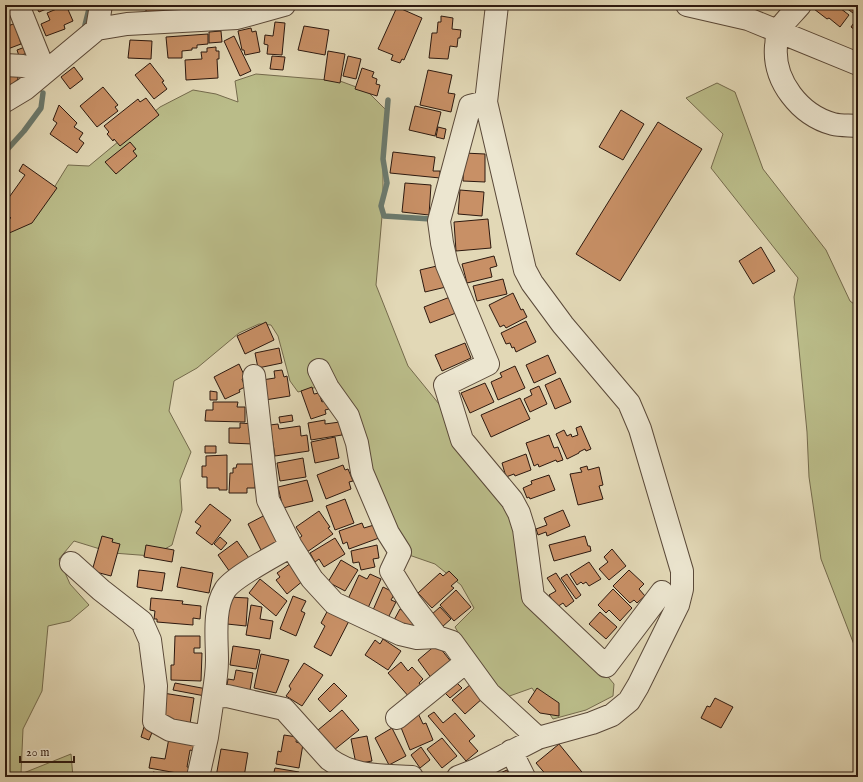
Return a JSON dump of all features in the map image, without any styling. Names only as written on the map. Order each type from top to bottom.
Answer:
[{"type":"street","points":[[18,5],[45,72]]},
{"type":"street","points":[[97,29],[101,5]]},
{"type":"street","points":[[5,101],[25,89],[97,29],[127,24],[237,18],[284,5]]},
{"type":"street","points":[[458,777],[476,770],[538,738],[592,723],[612,715],[629,701],[678,605],[682,589],[682,571],[640,429],[629,403],[563,325],[525,270],[486,102],[497,5]]},
{"type":"street","points":[[687,5],[748,19],[858,64]]},
{"type":"street","points":[[800,5],[778,31],[775,58],[780,77],[790,94],[800,106],[814,116],[834,124],[858,126]]},
{"type":"street","points":[[5,65],[23,66],[45,72]]},
{"type":"street","points":[[486,102],[470,106],[439,221],[442,243],[448,265],[488,364],[445,385],[462,440],[512,500],[519,513],[524,529],[533,597],[606,666],[662,592]]},
{"type":"street","points":[[319,370],[328,388],[348,416],[357,443],[362,472],[388,533],[400,552],[391,571],[410,602],[437,637]]},
{"type":"street","points":[[254,376],[268,500],[291,546],[312,579],[334,603],[400,634],[417,638],[437,637],[452,642],[489,694],[538,738]]},
{"type":"street","points":[[198,777],[214,697],[217,661],[216,635],[220,601],[225,589],[239,577],[291,546]]},
{"type":"street","points":[[71,563],[100,590],[142,622],[150,640],[156,686],[154,721],[170,730],[207,737]]},
{"type":"street","points":[[397,718],[466,662]]},
{"type":"street","points":[[214,697],[227,696],[284,709],[329,759],[338,765],[361,774],[412,777]]},
{"type":"street","points":[[511,751],[524,777]]},
{"type":"green space","points":[[256,74],[340,81],[367,91],[388,112],[383,147],[383,205],[376,285],[408,366],[439,404],[513,514],[526,599],[599,666],[614,684],[613,696],[586,710],[553,719],[532,688],[504,698],[479,668],[455,627],[474,608],[461,585],[435,564],[409,555],[321,386],[298,392],[290,381],[278,336],[271,325],[259,324],[239,333],[197,368],[174,381],[169,411],[191,452],[180,480],[182,510],[172,545],[152,556],[113,553],[74,541],[59,559],[70,584],[89,605],[70,621],[48,626],[42,691],[23,729],[21,774],[71,754],[73,777],[5,777],[5,231],[25,219],[44,204],[68,165],[89,166],[160,107],[193,90],[216,94],[238,102],[235,81]]},
{"type":"green space","points":[[717,83],[735,92],[763,169],[826,250],[850,301],[858,307],[858,655],[821,559],[809,477],[807,432],[794,297],[798,278],[711,168],[723,134],[686,98]]},
{"type":"building","points":[[5,5],[9,5],[12,11],[7,13],[9,18],[5,20]]},
{"type":"building","points":[[35,5],[56,5],[39,12]]},
{"type":"building","points":[[66,5],[73,21],[64,25],[65,29],[46,36],[41,24],[50,20],[47,13]]},
{"type":"building","points":[[146,5],[165,5],[164,14],[146,13]]},
{"type":"building","points":[[183,5],[212,5],[213,9],[183,11]]},
{"type":"building","points":[[817,5],[836,5],[849,15],[840,27],[814,9]]},
{"type":"building","points":[[842,5],[858,5],[858,7],[853,13]]},
{"type":"building","points":[[397,7],[422,18],[404,60],[402,59],[400,63],[391,60],[393,55],[378,49]]},
{"type":"building","points":[[441,16],[453,18],[452,29],[461,30],[460,38],[458,38],[457,47],[450,46],[448,59],[429,58],[432,33],[437,33],[438,22],[441,22]]},
{"type":"building","points":[[858,17],[858,32],[851,27]]},
{"type":"building","points":[[275,22],[285,23],[282,55],[267,54],[268,45],[264,44],[265,35],[273,36]]},
{"type":"building","points":[[16,23],[19,30],[17,31],[21,44],[5,50],[5,27]]},
{"type":"building","points":[[304,26],[329,30],[325,55],[298,50]]},
{"type":"building","points":[[251,28],[252,32],[256,31],[260,52],[245,55],[244,50],[242,50],[238,31]]},
{"type":"building","points":[[221,31],[222,42],[209,43],[209,32]]},
{"type":"building","points":[[208,34],[208,44],[197,45],[197,48],[192,48],[192,50],[182,51],[182,58],[168,58],[166,37]]},
{"type":"building","points":[[234,36],[251,71],[240,76],[224,41]]},
{"type":"building","points":[[130,40],[152,41],[151,59],[128,58]]},
{"type":"building","points":[[25,47],[27,53],[19,56],[17,50]]},
{"type":"building","points":[[216,47],[216,51],[219,51],[219,59],[217,59],[218,78],[186,80],[185,60],[202,59],[201,52],[207,52],[207,48]]},
{"type":"building","points":[[328,51],[345,54],[340,83],[324,80]]},
{"type":"building","points":[[272,56],[285,57],[283,70],[270,69]]},
{"type":"building","points":[[348,56],[361,59],[356,79],[343,76]]},
{"type":"building","points":[[150,63],[164,81],[162,82],[167,89],[154,99],[135,75]]},
{"type":"building","points":[[74,67],[83,79],[70,89],[61,77]]},
{"type":"building","points":[[362,68],[374,72],[372,77],[377,79],[376,84],[380,85],[377,96],[355,89]]},
{"type":"building","points":[[428,70],[452,75],[448,93],[455,94],[451,112],[420,105]]},
{"type":"building","points":[[17,74],[18,79],[5,89],[5,76]]},
{"type":"building","points":[[103,87],[118,105],[115,107],[118,111],[97,127],[80,106]]},
{"type":"building","points":[[146,98],[159,115],[120,146],[107,134],[109,132],[104,126],[138,99],[140,102]]},
{"type":"building","points":[[59,105],[77,123],[74,127],[83,133],[79,139],[84,143],[77,153],[50,134],[57,123],[53,120]]},
{"type":"building","points":[[415,106],[441,112],[435,136],[409,130]]},
{"type":"building","points":[[621,110],[644,124],[623,160],[599,147]]},
{"type":"building","points":[[658,122],[702,149],[620,281],[576,254]]},
{"type":"building","points":[[438,127],[446,129],[444,139],[436,137]]},
{"type":"building","points":[[130,142],[136,149],[133,151],[137,156],[116,174],[105,162]]},
{"type":"building","points":[[393,152],[435,157],[433,171],[440,171],[440,178],[390,173]]},
{"type":"building","points":[[464,153],[485,154],[485,182],[463,181]]},
{"type":"building","points":[[23,164],[57,188],[32,223],[7,234],[5,229],[5,220],[11,218],[5,213],[8,205],[5,203],[25,175],[19,171]]},
{"type":"building","points":[[405,183],[431,185],[429,215],[402,212]]},
{"type":"building","points":[[460,190],[484,192],[482,216],[458,214]]},
{"type":"building","points":[[488,219],[491,248],[456,251],[454,222]]},
{"type":"building","points":[[761,247],[775,271],[753,284],[739,261]]},
{"type":"building","points":[[494,256],[497,266],[490,268],[492,277],[467,283],[462,264]]},
{"type":"building","points":[[441,265],[446,287],[425,292],[420,270]]},
{"type":"building","points":[[503,279],[507,294],[477,301],[473,286]]},
{"type":"building","points":[[513,293],[521,310],[523,309],[527,317],[506,328],[504,325],[500,327],[489,305]]},
{"type":"building","points":[[450,297],[456,313],[430,323],[424,307]]},
{"type":"building","points":[[526,321],[536,342],[516,352],[510,343],[506,344],[501,333]]},
{"type":"building","points":[[266,322],[274,340],[245,354],[237,336]]},
{"type":"building","points":[[465,343],[471,358],[442,371],[435,355]]},
{"type":"building","points":[[279,348],[282,363],[258,368],[255,353]]},
{"type":"building","points":[[548,355],[556,373],[534,383],[526,365]]},
{"type":"building","points":[[239,364],[245,377],[242,379],[245,387],[239,390],[240,392],[225,399],[214,377]]},
{"type":"building","points":[[515,366],[525,388],[498,400],[491,382],[502,377],[500,373]]},
{"type":"building","points":[[282,370],[284,377],[287,376],[290,396],[265,400],[262,380],[275,378],[274,371]]},
{"type":"building","points":[[560,378],[571,402],[555,409],[545,385]]},
{"type":"building","points":[[485,383],[494,402],[470,413],[461,393]]},
{"type":"building","points":[[539,386],[547,404],[530,412],[524,399],[532,395],[530,390]]},
{"type":"building","points":[[312,387],[314,394],[319,393],[322,402],[326,400],[329,409],[325,410],[326,414],[311,419],[301,391]]},
{"type":"building","points":[[210,391],[217,392],[217,400],[210,400]]},
{"type":"building","points":[[520,398],[530,419],[491,437],[481,415]]},
{"type":"building","points":[[213,402],[238,402],[237,407],[245,407],[245,422],[205,421],[206,410],[213,410]]},
{"type":"building","points":[[292,415],[293,421],[280,423],[279,417]]},
{"type":"building","points":[[325,420],[325,424],[340,422],[342,435],[311,440],[308,423]]},
{"type":"building","points":[[240,423],[254,424],[253,444],[229,443],[229,428],[240,428]]},
{"type":"building","points":[[278,424],[279,429],[300,426],[301,436],[307,435],[309,451],[275,456],[270,425]]},
{"type":"building","points":[[581,426],[591,449],[586,451],[585,449],[567,459],[556,434],[564,430],[567,436],[571,434],[572,437],[578,435],[576,428]]},
{"type":"building","points":[[549,435],[554,448],[558,447],[563,460],[557,462],[556,460],[539,467],[538,464],[534,466],[526,443]]},
{"type":"building","points":[[335,437],[339,458],[315,463],[311,442]]},
{"type":"building","points":[[205,446],[216,446],[216,453],[205,453]]},
{"type":"building","points":[[526,454],[531,470],[515,476],[514,474],[506,477],[502,463]]},
{"type":"building","points":[[227,455],[227,490],[207,488],[207,477],[202,477],[202,466],[206,466],[206,456]]},
{"type":"building","points":[[303,458],[306,477],[280,481],[277,463]]},
{"type":"building","points":[[237,464],[256,464],[255,488],[247,488],[247,493],[229,493],[230,473],[233,473],[233,468],[236,468]]},
{"type":"building","points":[[343,465],[345,470],[348,469],[353,481],[349,482],[351,489],[326,499],[317,475]]},
{"type":"building","points":[[587,466],[588,470],[599,467],[603,485],[599,486],[603,499],[578,505],[570,474],[582,472],[580,468]]},
{"type":"building","points":[[549,475],[555,490],[530,499],[529,497],[527,498],[523,488],[532,484],[531,481]]},
{"type":"building","points":[[307,480],[313,501],[283,508],[278,487]]},
{"type":"building","points":[[345,499],[354,523],[335,530],[326,506]]},
{"type":"building","points":[[210,504],[231,520],[212,545],[196,533],[201,526],[195,522]]},
{"type":"building","points":[[563,510],[570,526],[547,536],[546,532],[538,535],[536,529],[547,525],[544,518]]},
{"type":"building","points":[[319,511],[333,534],[307,552],[298,539],[302,536],[296,527]]},
{"type":"building","points":[[267,514],[280,542],[262,552],[248,524]]},
{"type":"building","points":[[362,523],[364,528],[374,525],[379,538],[349,549],[347,542],[343,544],[339,531]]},
{"type":"building","points":[[102,536],[113,539],[112,542],[120,544],[111,576],[92,571]]},
{"type":"building","points":[[585,536],[591,551],[554,561],[549,545]]},
{"type":"building","points":[[220,537],[227,543],[221,550],[214,544]]},
{"type":"building","points":[[335,538],[345,554],[324,567],[319,559],[315,562],[310,553]]},
{"type":"building","points":[[237,541],[251,561],[232,575],[218,555]]},
{"type":"building","points":[[146,545],[174,550],[172,562],[144,557]]},
{"type":"building","points":[[377,545],[379,558],[373,559],[375,567],[361,570],[359,562],[353,563],[351,551]]},
{"type":"building","points":[[612,549],[626,566],[609,580],[599,569],[608,562],[604,557]]},
{"type":"building","points":[[341,560],[358,570],[345,591],[328,582]]},
{"type":"building","points":[[589,562],[601,579],[589,586],[586,582],[583,584],[581,582],[577,585],[570,574]]},
{"type":"building","points":[[291,563],[304,580],[287,594],[276,580],[280,577],[277,573]]},
{"type":"building","points":[[181,567],[213,573],[209,593],[177,587]]},
{"type":"building","points":[[139,570],[165,573],[162,591],[137,587]]},
{"type":"building","points":[[629,570],[644,584],[639,589],[645,596],[637,603],[634,600],[630,603],[613,586]]},
{"type":"building","points":[[449,571],[458,580],[451,586],[454,588],[432,608],[418,593],[440,573],[443,576]]},
{"type":"building","points":[[556,573],[574,601],[566,607],[563,603],[557,607],[549,595],[556,591],[547,578]]},
{"type":"building","points":[[370,574],[381,579],[368,608],[348,599],[359,575],[367,579]]},
{"type":"building","points":[[567,574],[581,595],[576,599],[561,578]]},
{"type":"building","points":[[260,579],[287,601],[276,616],[249,593]]},
{"type":"building","points":[[383,587],[395,593],[391,600],[396,602],[388,618],[373,610]]},
{"type":"building","points":[[613,589],[632,608],[620,621],[609,610],[606,613],[598,605]]},
{"type":"building","points":[[456,590],[471,607],[454,621],[440,605]]},
{"type":"building","points":[[293,596],[306,601],[301,611],[305,613],[296,636],[280,629]]},
{"type":"building","points":[[229,597],[248,598],[246,626],[227,624]]},
{"type":"building","points":[[151,598],[183,601],[182,604],[201,606],[200,619],[193,618],[193,625],[157,622],[157,619],[154,619],[155,611],[150,610]]},
{"type":"building","points":[[251,605],[262,607],[260,619],[273,621],[270,639],[246,635]]},
{"type":"building","points":[[440,607],[451,619],[442,627],[431,615]]},
{"type":"building","points":[[329,608],[350,619],[331,656],[314,647],[325,626],[321,623]]},
{"type":"building","points":[[400,609],[409,614],[416,622],[413,630],[394,620]]},
{"type":"building","points":[[600,612],[617,627],[606,639],[589,624]]},
{"type":"building","points":[[175,636],[200,636],[200,648],[194,648],[194,653],[202,653],[201,681],[171,680],[171,665],[174,665]]},
{"type":"building","points":[[383,639],[401,651],[388,670],[365,655],[375,640],[380,644]]},
{"type":"building","points":[[437,644],[452,663],[432,679],[418,660]]},
{"type":"building","points":[[233,646],[260,650],[256,669],[230,665]]},
{"type":"building","points":[[261,654],[289,660],[276,693],[254,688]]},
{"type":"building","points":[[401,662],[408,671],[412,667],[423,679],[419,683],[422,687],[410,698],[388,673]]},
{"type":"building","points":[[304,663],[323,675],[302,706],[286,696],[291,689],[289,686]]},
{"type":"building","points":[[236,670],[253,673],[250,690],[227,685],[228,679],[234,680]]},
{"type":"building","points":[[455,681],[462,688],[450,698],[443,691]]},
{"type":"building","points":[[175,683],[207,689],[205,696],[173,690]]},
{"type":"building","points":[[334,683],[347,696],[330,712],[318,699]]},
{"type":"building","points":[[471,684],[483,698],[465,714],[452,700]]},
{"type":"building","points":[[537,688],[559,703],[559,716],[540,713],[528,702]]},
{"type":"building","points":[[163,693],[194,698],[190,724],[159,719]]},
{"type":"building","points":[[715,698],[733,707],[721,728],[701,718],[707,706],[710,707]]},
{"type":"building","points":[[342,710],[359,730],[334,750],[318,730]]},
{"type":"building","points":[[417,711],[423,724],[426,723],[433,740],[410,750],[398,720]]},
{"type":"building","points":[[434,712],[443,723],[455,713],[475,736],[469,741],[478,751],[466,761],[428,716]]},
{"type":"building","points":[[144,727],[153,730],[149,740],[141,737]]},
{"type":"building","points":[[392,728],[406,756],[389,765],[375,738]]},
{"type":"building","points":[[284,735],[297,737],[296,742],[303,744],[299,768],[276,764],[278,751],[281,752]]},
{"type":"building","points":[[367,736],[372,761],[356,764],[351,739]]},
{"type":"building","points":[[169,738],[196,743],[194,751],[190,750],[187,767],[191,768],[189,777],[177,775],[177,773],[149,768],[151,757],[165,759]]},
{"type":"building","points":[[442,738],[457,756],[442,768],[427,749]]},
{"type":"building","points":[[559,744],[586,777],[548,777],[536,763]]},
{"type":"building","points":[[421,747],[430,760],[420,768],[411,755]]},
{"type":"building","points":[[221,749],[248,753],[244,777],[216,777]]},
{"type":"building","points":[[275,768],[299,772],[298,777],[268,777],[268,775],[273,776]]},
{"type":"building","points":[[507,770],[511,777],[491,777]]},
{"type":"building","points":[[153,772],[172,776],[172,777],[152,777]]},
{"type":"building","points":[[303,773],[334,777],[302,777]]},
{"type":"waterway","points":[[82,31],[84,29],[90,5]]},
{"type":"waterway","points":[[5,152],[24,131],[41,108],[43,93]]},
{"type":"waterway","points":[[388,100],[383,159],[387,183],[381,206],[384,216],[431,219]]}]
